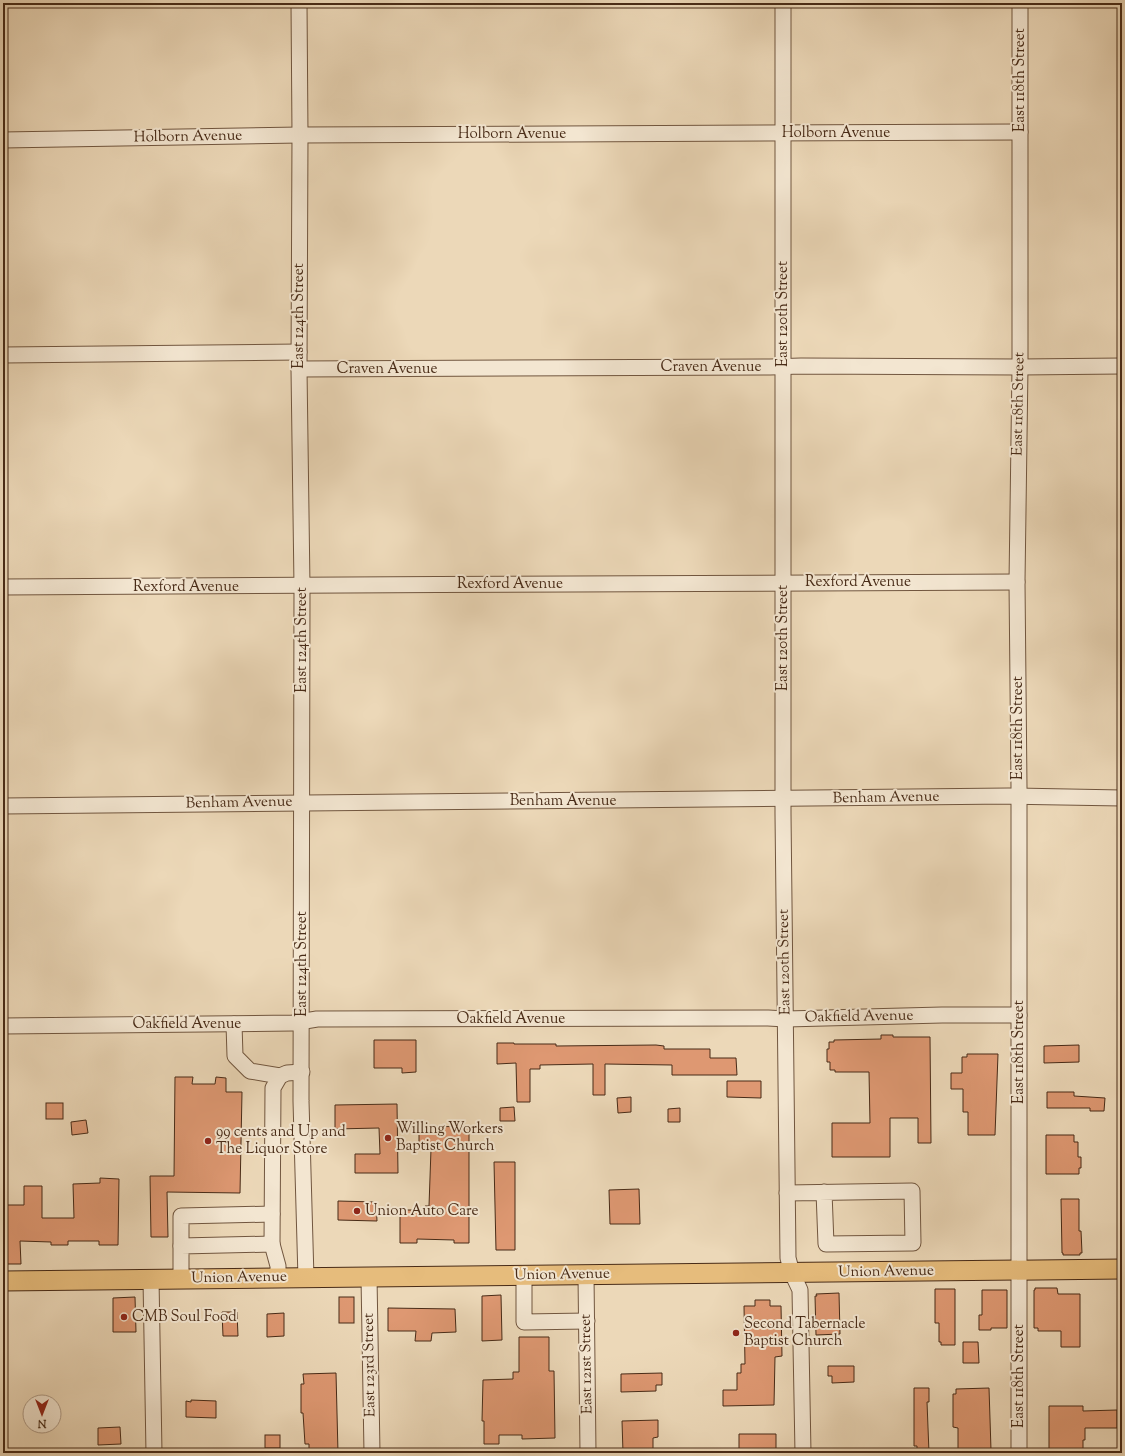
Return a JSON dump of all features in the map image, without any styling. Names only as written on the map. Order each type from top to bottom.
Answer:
[{"type":"main road","name":"Union Avenue","points":[[3,1281],[1122,1269]]},
{"type":"street","name":"East 124th Street","points":[[299,3],[299,369],[302,586],[302,1072],[306,1278]]},
{"type":"street","name":"East 120th Street","points":[[783,3],[783,799],[787,1193],[788,1258],[792,1273],[800,1290],[803,1453]]},
{"type":"street","name":"East 118th Street","points":[[1019,1453],[1019,796],[1017,582],[1020,367],[1020,3]]},
{"type":"street","name":"Holborn Avenue","points":[[3,140],[300,135],[1020,132]]},
{"type":"street","points":[[3,355],[299,352]]},
{"type":"street","name":"Craven Avenue","points":[[299,369],[783,366],[1122,366]]},
{"type":"street","name":"Rexford Avenue","points":[[3,587],[1017,582]]},
{"type":"street","name":"Benham Avenue","points":[[3,806],[1019,796],[1122,798]]},
{"type":"street","name":"Oakfield Avenue","points":[[3,1026],[293,1023],[317,1019],[786,1019],[1019,1015]]},
{"type":"street","points":[[234,1024],[234,1056],[250,1071],[280,1076],[287,1073],[302,1072]]},
{"type":"street","points":[[278,1278],[278,1266],[272,1244],[273,1088],[280,1076]]},
{"type":"street","points":[[787,1193],[824,1192],[912,1191],[914,1243],[826,1244],[824,1192]]},
{"type":"street","points":[[181,1279],[181,1216],[272,1214]]},
{"type":"street","points":[[181,1246],[272,1244]]},
{"type":"street","name":"East 121st Street","points":[[586,1275],[588,1453]]},
{"type":"street","points":[[524,1276],[524,1322],[587,1322]]},
{"type":"street","name":"East 123rd Street","points":[[369,1277],[372,1453]]},
{"type":"street","points":[[151,1279],[154,1453]]},
{"type":"building","points":[[881,1035],[893,1035],[893,1037],[930,1037],[931,1143],[918,1143],[918,1118],[890,1118],[890,1157],[832,1157],[832,1123],[870,1123],[869,1072],[835,1072],[835,1070],[830,1070],[830,1062],[827,1062],[827,1049],[829,1049],[829,1042],[834,1042],[834,1040],[881,1039]]},
{"type":"building","points":[[374,1040],[416,1040],[416,1072],[402,1073],[402,1068],[374,1068]]},
{"type":"building","points":[[497,1043],[556,1044],[556,1046],[656,1045],[664,1046],[664,1049],[710,1049],[710,1058],[736,1058],[737,1075],[672,1075],[672,1065],[605,1064],[605,1095],[593,1095],[593,1064],[540,1065],[540,1069],[530,1069],[530,1102],[517,1102],[516,1063],[497,1064]]},
{"type":"building","points":[[1079,1045],[1079,1062],[1044,1063],[1044,1046]]},
{"type":"building","points":[[967,1054],[998,1054],[995,1135],[968,1135],[968,1112],[963,1112],[963,1089],[951,1089],[951,1073],[962,1073],[962,1057],[967,1057]]},
{"type":"building","name":"99 cents and Up and The Liquor Store","points":[[175,1077],[193,1077],[192,1084],[215,1084],[216,1077],[226,1078],[226,1092],[242,1092],[240,1193],[167,1192],[168,1237],[151,1237],[150,1176],[174,1176]]},
{"type":"building","points":[[727,1081],[761,1081],[761,1098],[727,1097]]},
{"type":"building","points":[[1047,1092],[1074,1092],[1074,1096],[1105,1098],[1104,1111],[1090,1111],[1090,1108],[1047,1108]]},
{"type":"building","points":[[631,1097],[631,1112],[618,1113],[617,1098]]},
{"type":"building","points":[[46,1103],[63,1103],[63,1119],[46,1119]]},
{"type":"building","name":"Willing Workers Baptist Church","points":[[397,1104],[398,1173],[355,1173],[355,1154],[380,1154],[379,1128],[335,1129],[335,1105]]},
{"type":"building","points":[[514,1107],[515,1121],[500,1121],[500,1108]]},
{"type":"building","points":[[680,1108],[680,1122],[668,1122],[668,1109]]},
{"type":"building","points":[[86,1120],[88,1133],[72,1135],[71,1122]]},
{"type":"building","points":[[419,1126],[469,1127],[469,1243],[454,1243],[454,1240],[417,1239],[417,1243],[400,1243],[400,1210],[425,1210],[425,1206],[429,1206],[431,1149],[419,1149]]},
{"type":"building","points":[[1046,1135],[1074,1135],[1074,1142],[1078,1142],[1078,1157],[1081,1157],[1081,1168],[1079,1168],[1079,1174],[1046,1174]]},
{"type":"building","points":[[494,1162],[515,1162],[515,1250],[496,1250]]},
{"type":"building","points":[[100,1178],[119,1179],[118,1245],[99,1245],[99,1241],[68,1241],[68,1245],[51,1245],[51,1242],[20,1241],[21,1264],[3,1264],[3,1206],[24,1205],[24,1186],[42,1186],[42,1218],[74,1218],[73,1184],[100,1183]]},
{"type":"building","points":[[639,1189],[640,1224],[610,1224],[609,1190]]},
{"type":"building","points":[[1061,1199],[1079,1199],[1079,1231],[1081,1231],[1082,1253],[1080,1253],[1080,1255],[1063,1255],[1062,1253]]},
{"type":"building","name":"Union Auto Care","points":[[338,1201],[376,1202],[377,1221],[338,1220]]},
{"type":"building","points":[[1035,1288],[1057,1288],[1058,1294],[1080,1294],[1080,1347],[1061,1347],[1061,1331],[1038,1331],[1038,1328],[1034,1328]]},
{"type":"building","points":[[935,1289],[955,1289],[955,1345],[941,1345],[941,1342],[939,1342],[939,1323],[935,1323]]},
{"type":"building","points":[[982,1290],[1007,1290],[1007,1328],[979,1330],[979,1315],[982,1315]]},
{"type":"building","points":[[839,1293],[840,1334],[816,1335],[816,1294]]},
{"type":"building","points":[[501,1295],[502,1340],[482,1341],[482,1296]]},
{"type":"building","name":"CMB Soul Food","points":[[135,1297],[136,1332],[113,1332],[113,1298]]},
{"type":"building","points":[[339,1297],[354,1297],[354,1323],[339,1323]]},
{"type":"building","points":[[755,1300],[770,1300],[770,1306],[781,1306],[782,1356],[775,1357],[774,1405],[723,1406],[723,1390],[737,1390],[737,1373],[741,1373],[741,1364],[745,1364],[744,1306],[755,1306]]},
{"type":"building","points":[[388,1308],[455,1309],[456,1332],[432,1333],[431,1341],[415,1341],[416,1331],[388,1331]]},
{"type":"building","points":[[222,1312],[237,1312],[238,1336],[223,1336]]},
{"type":"building","points":[[284,1313],[284,1336],[267,1337],[267,1314]]},
{"type":"building","points":[[519,1337],[549,1337],[549,1371],[554,1371],[555,1438],[522,1439],[522,1435],[499,1435],[499,1444],[484,1444],[484,1421],[482,1421],[483,1380],[513,1379],[513,1372],[519,1372]]},
{"type":"building","points":[[963,1342],[978,1342],[979,1363],[963,1363]]},
{"type":"building","points":[[828,1366],[854,1366],[854,1382],[832,1383],[832,1376],[828,1376]]},
{"type":"building","points":[[336,1373],[338,1453],[309,1453],[309,1444],[305,1444],[303,1413],[301,1413],[301,1384],[304,1384],[303,1374]]},
{"type":"building","points":[[662,1373],[662,1385],[656,1385],[656,1391],[621,1392],[621,1374]]},
{"type":"building","points":[[914,1388],[929,1388],[929,1402],[927,1402],[929,1453],[917,1453],[917,1446],[914,1446]]},
{"type":"building","points":[[989,1388],[991,1450],[958,1450],[958,1428],[953,1427],[953,1394],[956,1394],[956,1389]]},
{"type":"building","points":[[191,1400],[216,1401],[216,1418],[186,1417],[186,1401],[191,1402]]},
{"type":"building","points":[[1049,1406],[1083,1406],[1083,1411],[1117,1410],[1117,1428],[1085,1428],[1083,1453],[1049,1453]]},
{"type":"building","points":[[658,1420],[658,1437],[653,1438],[653,1453],[623,1453],[622,1421]]},
{"type":"building","points":[[120,1427],[121,1444],[98,1445],[98,1428]]},
{"type":"building","points":[[739,1434],[776,1434],[776,1451],[739,1452]]},
{"type":"building","points":[[265,1435],[280,1435],[280,1448],[265,1448]]},
{"type":"place","name":"Willing Workers Baptist Church","points":[[388,1138]]},
{"type":"place","name":"99 cents and Up and The Liquor Store","points":[[208,1141]]},
{"type":"place","name":"Union Auto Care","points":[[357,1211]]},
{"type":"place","name":"CMB Soul Food","points":[[124,1317]]},
{"type":"place","name":"Second Tabernacle Baptist Church","points":[[736,1333]]}]
